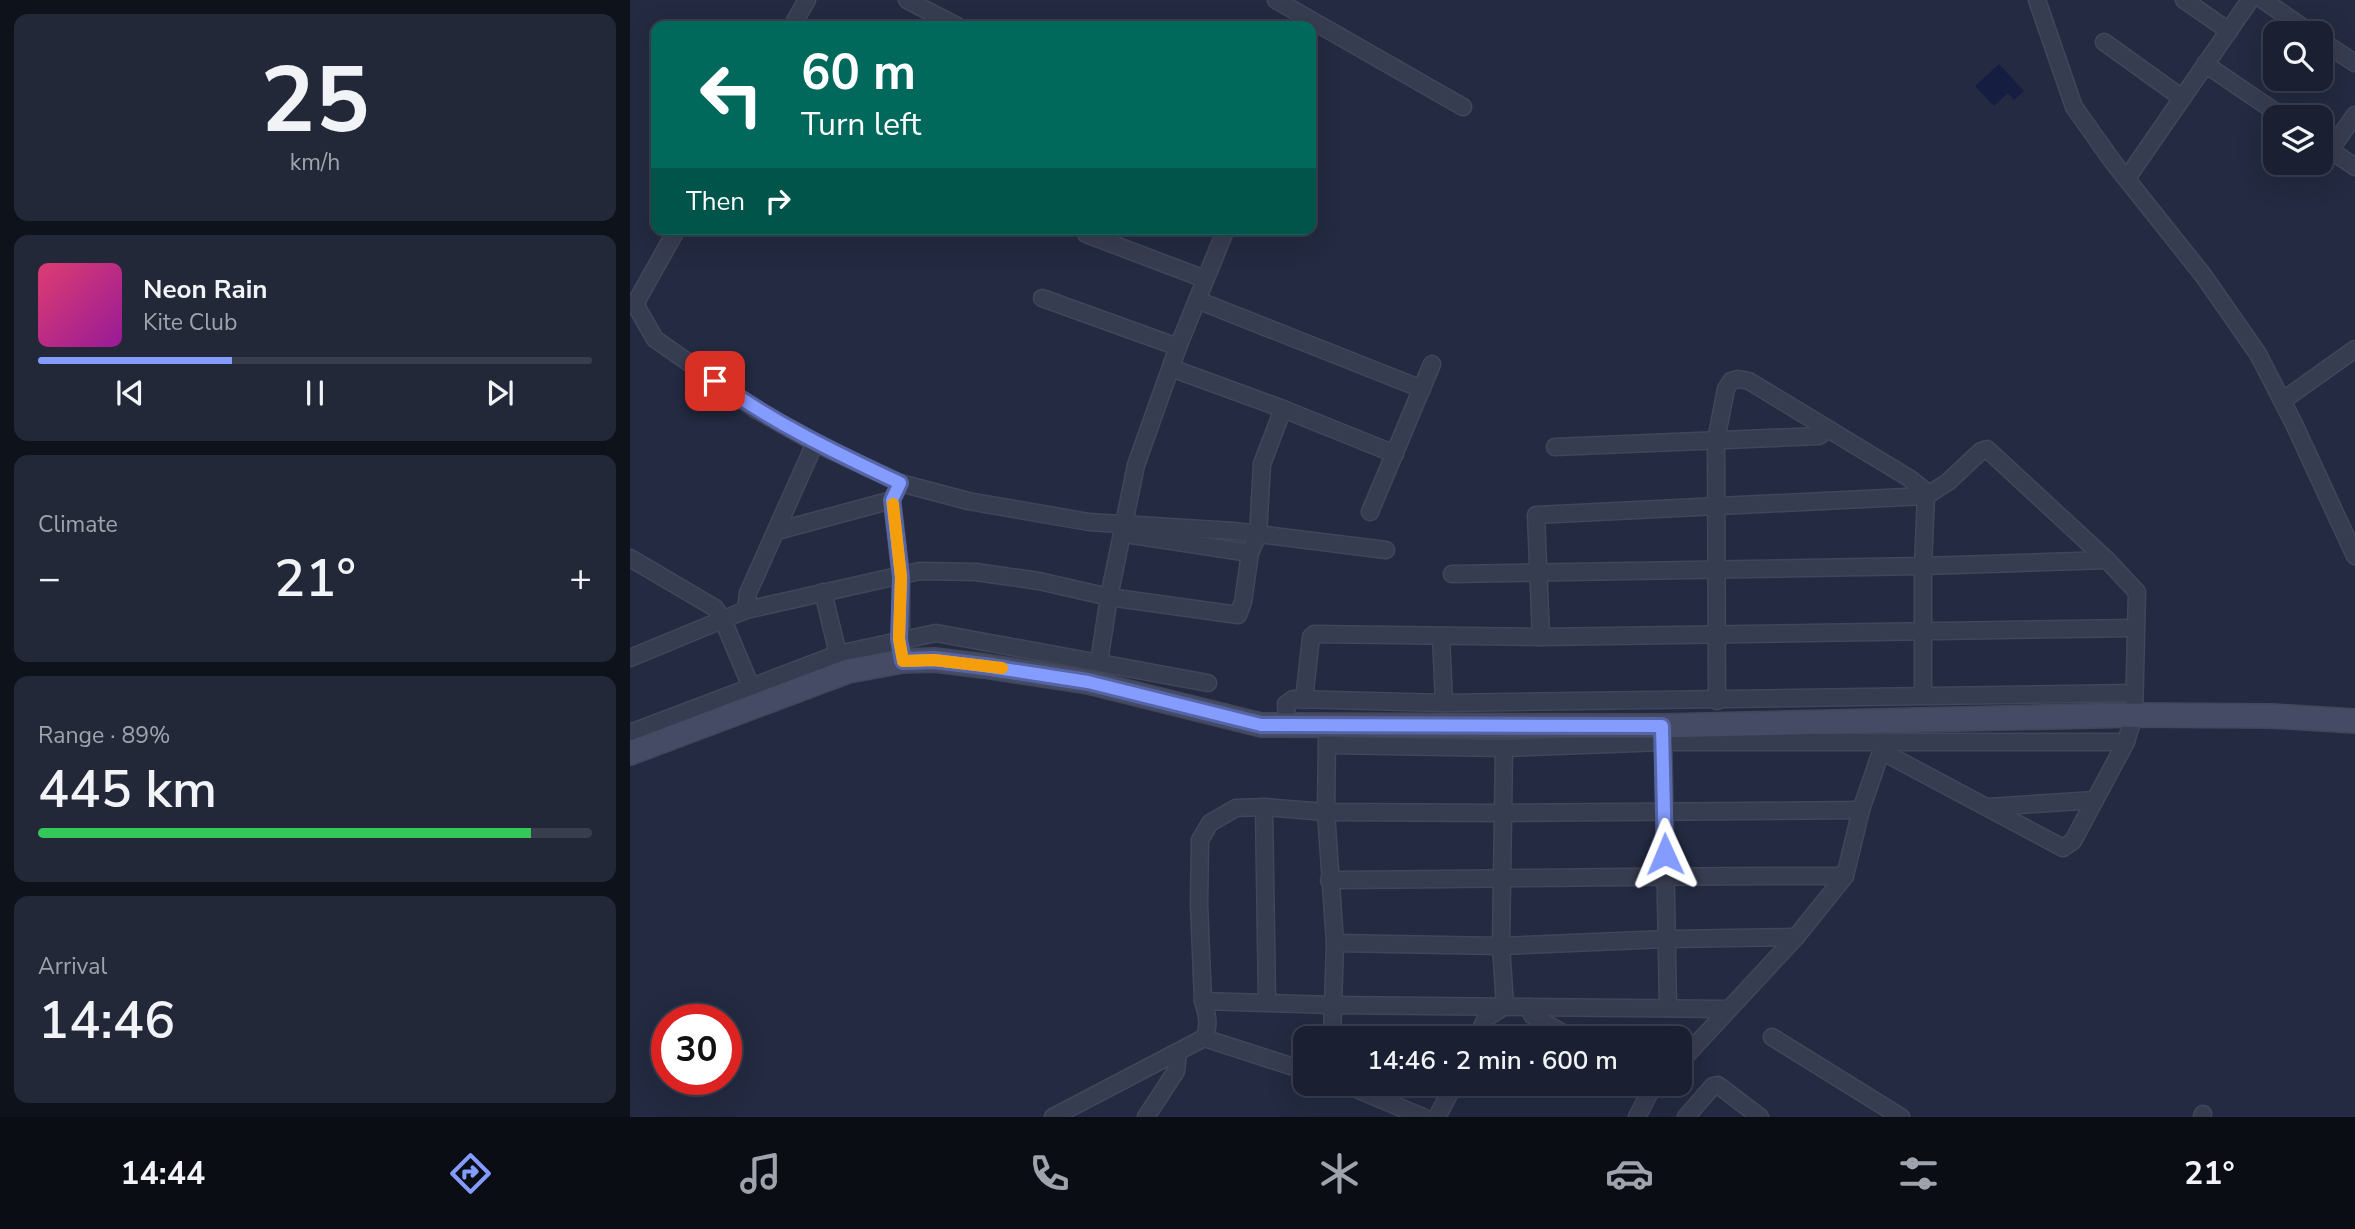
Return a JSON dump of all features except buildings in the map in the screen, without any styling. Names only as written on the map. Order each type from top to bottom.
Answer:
[{"type":"street","points":[[795,21],[807,0]]},
{"type":"street","points":[[907,0],[947,21]]},
{"type":"street","points":[[1276,0],[1313,21]]},
{"type":"street","points":[[2037,0],[2074,107],[2113,162],[2211,286],[2258,354],[2355,556]]},
{"type":"street","points":[[2184,0],[2229,30]]},
{"type":"street","points":[[2127,178],[2250,0]]},
{"type":"street","points":[[2263,0],[2294,21]]},
{"type":"street","points":[[1316,23],[1463,107]]},
{"type":"street","points":[[2104,42],[2182,98]]},
{"type":"street","points":[[2333,49],[2355,63]]},
{"type":"street","points":[[2205,64],[2265,105]]},
{"type":"street","points":[[2333,138],[2355,115]]},
{"type":"street","points":[[2333,152],[2355,167]]},
{"type":"street","points":[[674,235],[635,304],[656,339],[755,409],[815,443],[900,483],[968,501],[1250,553]]},
{"type":"street","points":[[1089,235],[1205,279]]},
{"type":"street","points":[[1100,663],[1109,597],[1136,465],[1178,347],[1223,235]]},
{"type":"street","points":[[1042,298],[1178,347]]},
{"type":"street","points":[[1197,300],[1422,389]]},
{"type":"street","points":[[2282,401],[2355,349]]},
{"type":"street","points":[[1370,513],[1432,364]]},
{"type":"street","points":[[1171,368],[1395,454]]},
{"type":"street","points":[[1717,701],[1716,440],[1726,389],[1731,381],[1738,379],[1749,381],[1909,478],[1924,490],[1923,695]]},
{"type":"street","points":[[630,658],[746,610],[920,571],[976,572],[1039,580],[1109,597],[1238,615],[1243,602],[1250,553],[1258,535],[1262,464],[1283,409]]},
{"type":"street","points":[[1555,447],[1819,436],[1829,429]]},
{"type":"street","points":[[746,610],[748,593],[815,443]]},
{"type":"street","points":[[1541,637],[1536,515],[1926,496],[1948,482],[1987,449],[2107,560],[2137,592],[2134,704],[2126,742],[2073,841],[2063,848],[1882,747]]},
{"type":"street","points":[[900,483],[892,500],[901,577],[901,650]]},
{"type":"street","points":[[777,531],[892,500]]},
{"type":"street","points":[[1124,530],[1234,531],[1386,550]]},
{"type":"street","points":[[1452,574],[2107,560]]},
{"type":"street","points":[[631,562],[705,600],[715,608],[723,620],[756,696]]},
{"type":"street","points":[[823,592],[838,654]]},
{"type":"street","points":[[1304,700],[1311,638],[1314,634],[1541,637],[2136,628]]},
{"type":"street","points":[[630,733],[848,671],[936,633],[1208,683]]},
{"type":"street","points":[[1441,636],[1444,703]]},
{"type":"street","points":[[630,753],[756,696],[838,654],[901,650],[934,660],[1088,682],[1261,725],[1287,725],[1327,735],[1504,748],[1663,734],[2134,704]]},
{"type":"street","points":[[1287,725],[1286,704],[1293,699],[1444,703],[1717,701],[1923,695],[2134,704],[2355,721]]},
{"type":"street","points":[[1663,734],[1668,1008]]},
{"type":"street","points":[[1327,735],[1663,734],[1882,747],[2126,742]]},
{"type":"street","points":[[1327,735],[1325,812],[1335,943],[1332,1026]]},
{"type":"street","points":[[1692,1048],[1796,937],[1845,876],[1861,810],[1882,747]]},
{"type":"street","points":[[1504,748],[1500,946],[1504,1006]]},
{"type":"street","points":[[1989,807],[2095,800]]},
{"type":"street","points":[[1053,1117],[1204,1038],[1208,1028],[1203,1001],[1200,840],[1210,823],[1225,813],[1245,806],[1325,812],[1861,810]]},
{"type":"street","points":[[1264,807],[1267,1003]]},
{"type":"street","points":[[1329,880],[1665,875],[1845,876]]},
{"type":"street","points":[[1335,943],[1500,946],[1796,937]]},
{"type":"street","points":[[1203,1001],[1727,1009]]},
{"type":"street","points":[[1482,1026],[1486,1017],[1504,1006]]},
{"type":"street","points":[[1530,1007],[1532,1014],[1552,1026]]},
{"type":"street","points":[[1772,1037],[1901,1117]]},
{"type":"street","points":[[1204,1038],[1293,1067]]},
{"type":"street","points":[[1146,1117],[1176,1070],[1178,1053]]},
{"type":"street","points":[[1686,1117],[1713,1086],[1718,1086],[1760,1117]]},
{"type":"street","points":[[1373,1096],[1423,1117]]},
{"type":"street","points":[[1437,1117],[1448,1096]]},
{"type":"street","points":[[1637,1117],[1648,1096]]},
{"type":"water","points":[[1999,64],[2024,91],[2014,100],[2008,93],[1994,106],[1975,86]]},
{"type":"slow traffic","points":[[893,504],[901,577],[899,639],[903,661],[934,660],[1002,668]]},
{"type":"route","points":[[715,381],[755,409],[815,443],[900,483],[892,500],[901,577],[899,639],[903,661],[934,660],[1088,682],[1261,725],[1662,726],[1665,854]]}]
